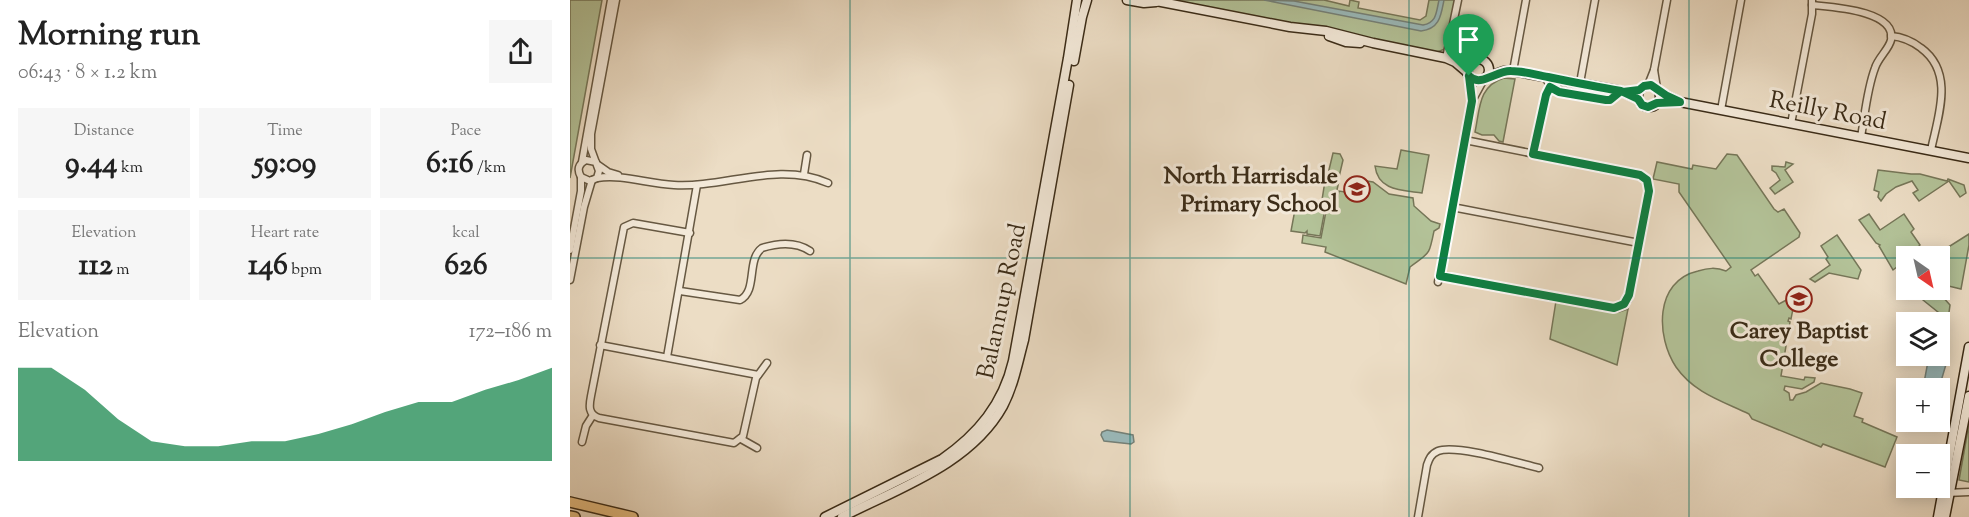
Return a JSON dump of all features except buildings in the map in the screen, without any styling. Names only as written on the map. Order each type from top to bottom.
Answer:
[{"type":"main road","points":[[570,502],[633,517]]},
{"type":"main road","points":[[570,516],[575,517]]},
{"type":"street","points":[[570,250],[581,191],[579,167],[582,162],[611,0]]},
{"type":"street","points":[[570,280],[584,207],[599,171],[591,149],[591,134],[616,0]]},
{"type":"street","name":"Balannup Road","points":[[843,517],[939,468],[973,444],[1004,404],[1015,377],[1077,0]]},
{"type":"street","name":"Balannup Road","points":[[825,517],[942,459],[972,436],[987,418],[1003,391],[1023,326],[1080,24],[1087,0]]},
{"type":"street","points":[[1127,0],[1144,3],[1154,1],[1292,27],[1344,42],[1373,43],[1446,58],[1455,62],[1474,80],[1508,71]]},
{"type":"street","points":[[1446,58],[1458,0]]},
{"type":"street","points":[[1508,71],[1526,0]]},
{"type":"street","points":[[1580,83],[1595,0]]},
{"type":"street","points":[[1639,95],[1642,105],[1648,107],[1657,103],[1660,98],[1654,88],[1654,70],[1667,0]]},
{"type":"street","points":[[1721,110],[1741,0]]},
{"type":"street","points":[[1791,124],[1812,2],[1863,12],[1884,23],[1891,36],[1890,43],[1875,67],[1861,137]]},
{"type":"street","points":[[1891,36],[1906,38],[1915,43],[1929,55],[1939,70],[1943,90],[1931,150]]},
{"type":"street","points":[[1455,62],[1481,60],[1508,71],[1639,95],[1654,88]]},
{"type":"street","points":[[1472,101],[1468,75],[1469,66],[1473,61]]},
{"type":"street","points":[[1465,140],[1634,173],[1644,178],[1649,191],[1628,300],[1614,308],[1439,279],[1472,101],[1489,70],[1486,63]]},
{"type":"street","points":[[1545,77],[1550,87],[1559,92],[1606,100],[1622,92]]},
{"type":"street","points":[[1533,154],[1546,95],[1550,87]]},
{"type":"street","name":"Reilly Road","points":[[1654,88],[1680,102]]},
{"type":"street","name":"Reilly Road","points":[[1657,103],[1680,102],[1969,158]]},
{"type":"street","points":[[804,174],[807,155]]},
{"type":"street","points":[[582,162],[589,160],[597,163],[621,177]]},
{"type":"street","points":[[581,177],[587,181],[621,177],[663,184],[697,185],[767,175],[804,174],[828,183]]},
{"type":"street","points":[[667,357],[697,185]]},
{"type":"street","points":[[1452,207],[1639,243]]},
{"type":"street","points":[[690,233],[633,223],[624,227],[589,407],[593,415],[730,443],[741,439],[745,433],[758,375],[767,363]]},
{"type":"street","points":[[680,291],[740,300],[748,293],[758,250],[765,246],[798,244],[810,251]]},
{"type":"street","points":[[600,345],[758,375]]},
{"type":"street","points":[[1950,473],[1969,347]]},
{"type":"street","points":[[1957,437],[1969,396]]},
{"type":"street","points":[[582,442],[586,426],[593,415]]},
{"type":"street","points":[[741,439],[757,448]]},
{"type":"street","points":[[1418,517],[1427,465],[1429,459],[1439,451],[1456,450],[1539,468]]},
{"type":"street","points":[[1950,489],[1969,491]]},
{"type":"street","points":[[1938,517],[1944,498]]},
{"type":"street","points":[[1945,517],[1946,498]]},
{"type":"green space","points":[[570,0],[602,0],[570,178]]},
{"type":"green space","points":[[1165,0],[1324,0],[1349,6],[1350,0],[1359,2],[1358,8],[1420,20],[1426,16],[1429,0],[1456,0],[1445,49],[1437,52]]},
{"type":"green space","points":[[1504,78],[1515,79],[1503,142],[1494,135],[1482,135],[1475,132],[1485,93],[1495,82]]},
{"type":"green space","points":[[1401,150],[1429,155],[1422,193],[1392,188],[1386,185],[1377,174],[1375,166],[1397,169]]},
{"type":"green space","points":[[1333,153],[1340,154],[1343,160],[1339,177],[1328,174]]},
{"type":"green space","points":[[1727,154],[1737,155],[1774,209],[1778,212],[1784,209],[1800,233],[1799,237],[1751,270],[1755,276],[1758,274],[1779,304],[1790,298],[1794,304],[1791,319],[1789,318],[1788,321],[1790,322],[1781,376],[1804,380],[1805,377],[1815,378],[1814,382],[1802,389],[1785,386],[1784,390],[1789,393],[1790,400],[1821,383],[1862,393],[1854,416],[1863,419],[1862,422],[1897,437],[1885,467],[1823,444],[1821,447],[1752,419],[1749,414],[1700,390],[1683,376],[1669,355],[1665,341],[1663,312],[1666,298],[1673,286],[1684,277],[1698,271],[1712,268],[1726,271],[1731,267],[1679,192],[1679,184],[1653,179],[1657,162],[1692,169],[1693,165],[1716,169]]},
{"type":"green space","points":[[1786,162],[1793,164],[1785,170],[1793,182],[1775,194],[1770,188],[1780,180],[1772,170],[1772,166],[1785,167]]},
{"type":"green space","points":[[1878,170],[1920,174],[1947,181],[1948,179],[1964,185],[1966,193],[1960,197],[1949,181],[1919,201],[1913,193],[1918,190],[1912,181],[1896,187],[1881,201],[1878,197],[1879,192],[1874,190]]},
{"type":"green space","points":[[1330,178],[1339,181],[1334,203],[1322,200],[1325,181]]},
{"type":"green space","points":[[1367,181],[1373,182],[1389,194],[1413,198],[1414,206],[1431,221],[1440,224],[1439,228],[1434,231],[1428,253],[1410,267],[1406,284],[1325,252],[1326,247],[1302,243],[1303,235],[1321,238],[1327,206],[1336,205],[1339,191],[1364,195]]},
{"type":"green space","points":[[1296,204],[1309,206],[1310,209],[1312,207],[1325,209],[1320,236],[1307,234],[1307,231],[1305,233],[1291,231]]},
{"type":"green space","points":[[1869,214],[1880,230],[1904,214],[1914,229],[1911,232],[1920,245],[1896,246],[1896,268],[1893,270],[1880,245],[1859,220]]},
{"type":"green space","points":[[1969,234],[1961,289],[1950,286],[1950,246]]},
{"type":"green space","points":[[1837,235],[1861,270],[1858,279],[1829,273],[1815,282],[1810,279],[1830,265],[1821,246]]},
{"type":"green space","points":[[1923,300],[1946,300],[1950,305],[1949,312],[1938,312]]},
{"type":"green space","points":[[1556,301],[1619,312],[1628,309],[1617,365],[1550,339]]},
{"type":"green space","points":[[1969,424],[1969,482],[1959,480]]},
{"type":"water","points":[[1264,0],[1294,1],[1423,25],[1431,22],[1439,0],[1444,0],[1436,24],[1421,31]]},
{"type":"water","points":[[1927,366],[1946,366],[1942,378],[1925,378]]},
{"type":"water","points":[[1107,430],[1133,435],[1134,442],[1131,444],[1104,441],[1101,435]]},
{"type":"place","name":"North Harrisdale Primary School","points":[[1357,189]]},
{"type":"place","name":"Carey Baptist College","points":[[1799,299]]},
{"type":"route","points":[[1469,76],[1471,79],[1481,81],[1491,75],[1513,71],[1527,73],[1621,91],[1623,92],[1639,90],[1651,85],[1659,92],[1680,102],[1657,103],[1648,107],[1621,91],[1610,100],[1606,100],[1559,92],[1550,87],[1546,95],[1533,154],[1640,175],[1647,180],[1649,191],[1628,300],[1624,304],[1614,308],[1440,276],[1472,101],[1469,76]]}]
